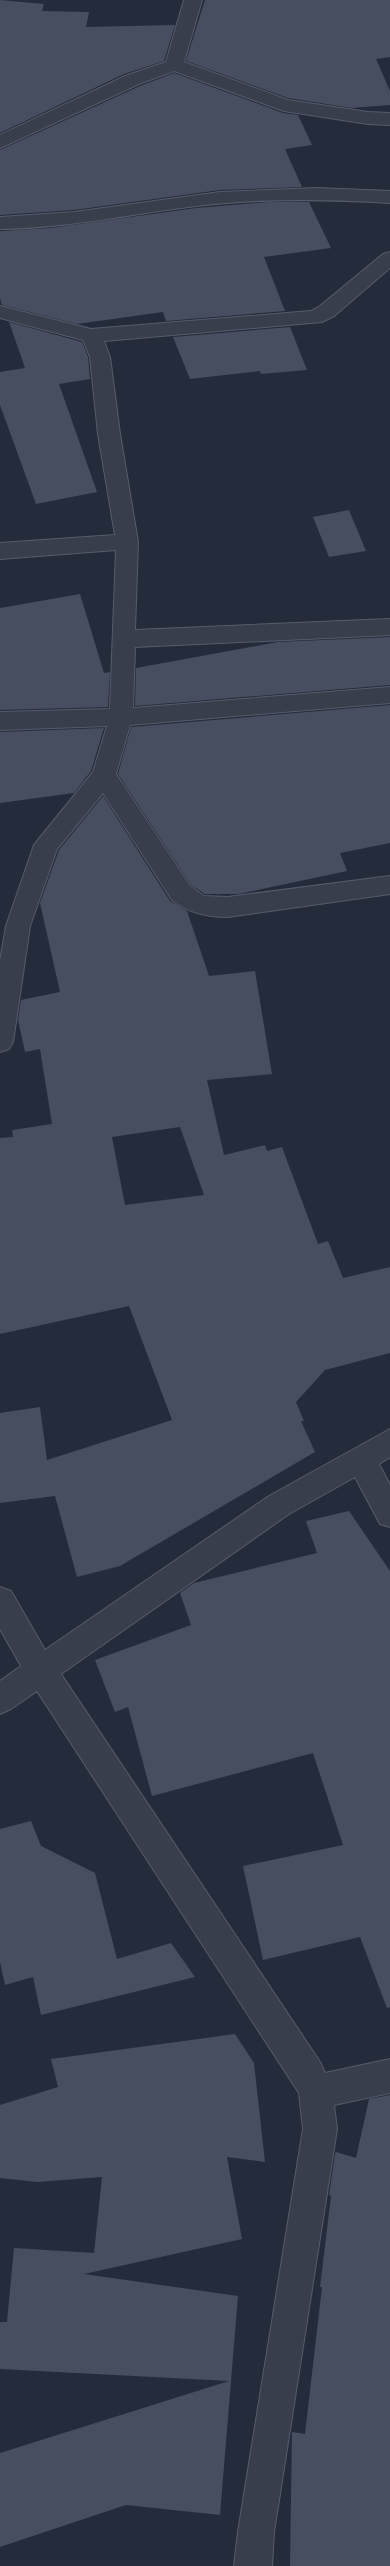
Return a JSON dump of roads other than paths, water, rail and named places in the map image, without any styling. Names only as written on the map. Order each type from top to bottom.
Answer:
[{"type":"street","points":[[174,65],[194,0]]},
{"type":"street","points":[[0,142],[132,80],[174,65],[284,105],[368,118],[390,119]]},
{"type":"street","points":[[0,223],[53,221],[198,199],[283,194],[390,197]]},
{"type":"street","points":[[0,312],[91,336],[315,317],[327,311],[390,258]]},
{"type":"street","points":[[0,1042],[9,926],[46,845],[104,775],[121,717],[122,639],[127,542],[109,434],[100,357],[91,336]]},
{"type":"street","points":[[0,551],[127,542]]},
{"type":"street","points":[[122,639],[390,627]]},
{"type":"street","points":[[0,721],[121,717],[390,695]]},
{"type":"street","points":[[104,775],[181,893],[194,903],[214,907],[228,906],[390,886]]},
{"type":"street","points":[[0,1699],[279,1506],[390,1442]]},
{"type":"street","points":[[361,1459],[390,1514]]},
{"type":"street","points":[[0,1602],[41,1671],[308,2074],[316,2092],[320,2129],[258,2522],[253,2566]]},
{"type":"street","points":[[316,2092],[390,2076]]}]
